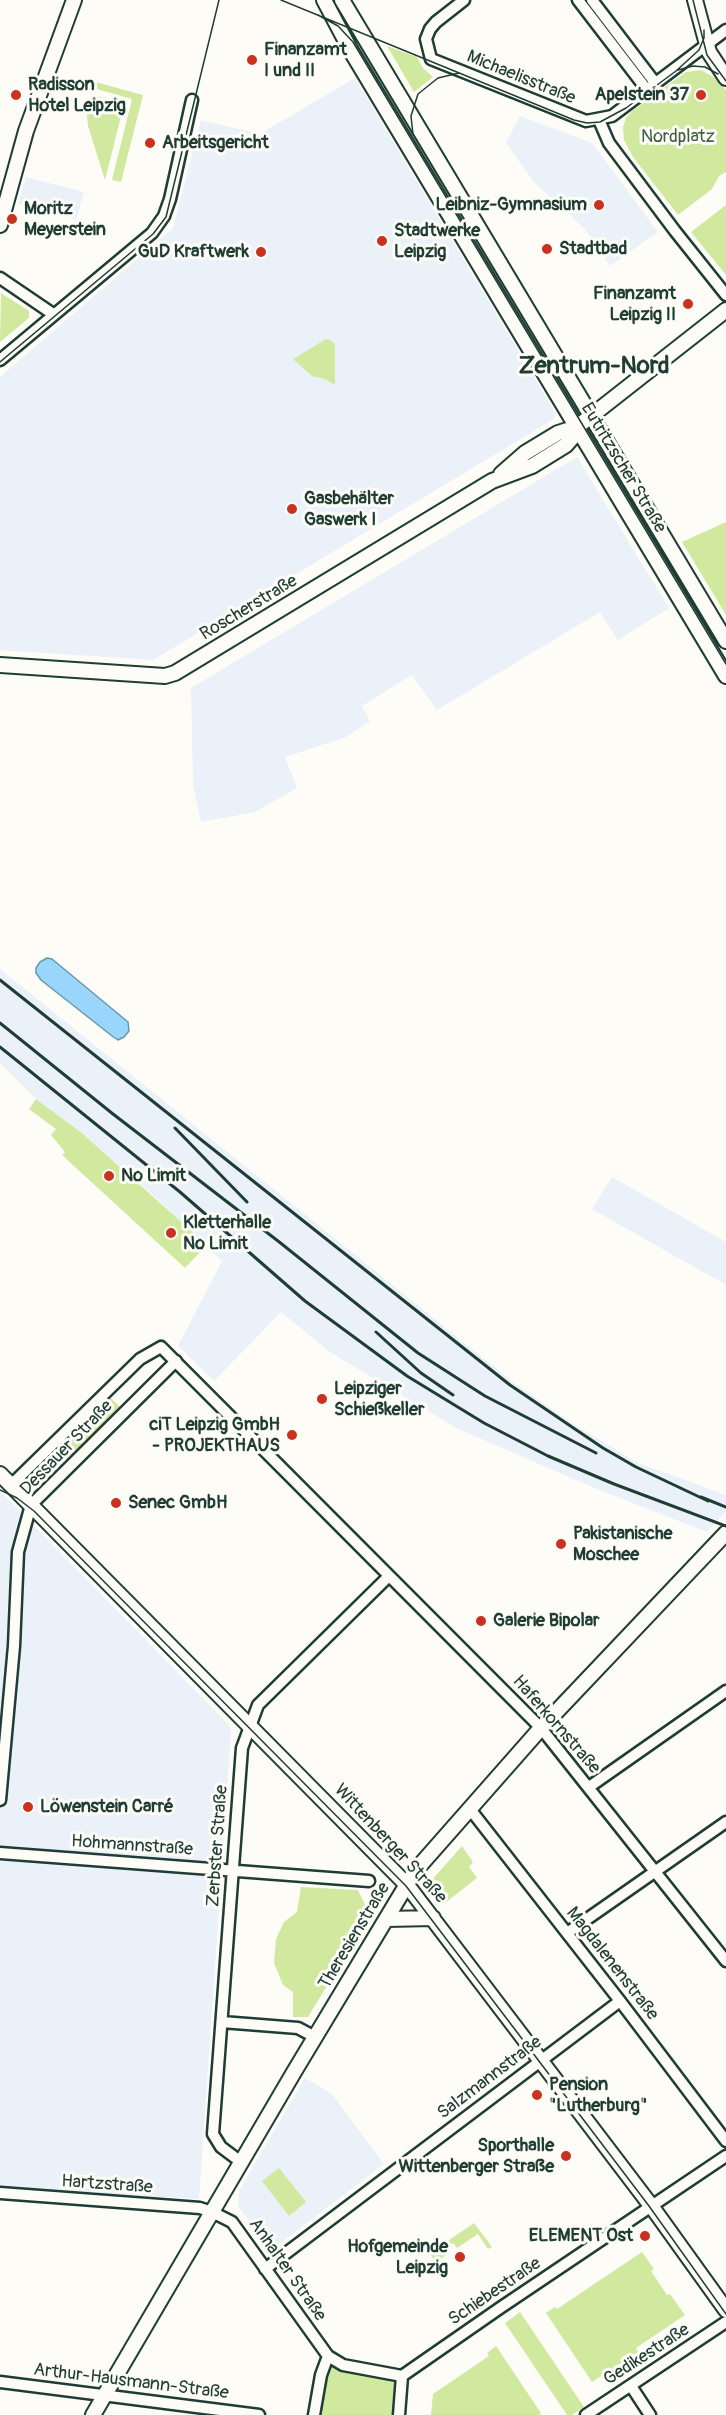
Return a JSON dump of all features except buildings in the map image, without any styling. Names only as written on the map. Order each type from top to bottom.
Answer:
[{"type":"main road","points":[[0,225],[26,131],[74,0]]},
{"type":"main road","name":"Eutritzscher Straße","points":[[324,0],[357,60],[726,676]]},
{"type":"main road","name":"Eutritzscher Straße","points":[[342,0],[726,641]]},
{"type":"main road","points":[[695,0],[705,43],[713,60],[726,78]]},
{"type":"main road","name":"Roscherstraße","points":[[0,665],[165,676],[174,673],[492,482],[532,466],[566,445],[573,437],[577,427],[726,310]]},
{"type":"main road","name":"Wittenberger Straße","points":[[0,1474],[8,1486],[31,1505],[407,1885],[542,2060],[726,2310]]},
{"type":"main road","name":"Theresienstraße","points":[[93,2415],[415,1871],[541,1728],[726,1533]]},
{"type":"main road","points":[[387,1918],[434,1918]]},
{"type":"street","name":"Michaelisstraße","points":[[464,0],[436,22],[426,39],[431,59],[574,117],[586,121],[599,120]]},
{"type":"street","points":[[578,0],[652,87]]},
{"type":"street","points":[[592,0],[652,87]]},
{"type":"street","points":[[721,290],[609,142],[599,120],[612,116],[652,87],[705,43],[726,30]]},
{"type":"street","points":[[0,360],[4,352],[53,315],[152,232],[164,216],[192,100]]},
{"type":"street","points":[[0,278],[53,315]]},
{"type":"street","name":"Dessauer Straße","points":[[0,1800],[14,1646],[18,1552],[31,1505],[176,1361],[161,1347],[140,1359],[8,1486]]},
{"type":"street","name":"Haferkornstraße","points":[[176,1361],[541,1728],[726,1961]]},
{"type":"street","name":"Zerbster Straße","points":[[241,2162],[215,2140],[213,2125],[242,1748],[249,1724],[258,1705],[389,1576]]},
{"type":"street","points":[[589,1787],[726,1691]]},
{"type":"street","name":"Magdalenenstraße","points":[[470,1809],[726,2141]]},
{"type":"street","points":[[567,1933],[726,1822]]},
{"type":"street","name":"Hohmannstraße","points":[[0,1853],[369,1881]]},
{"type":"street","name":"Salzmannstraße","points":[[265,2269],[620,2001]]},
{"type":"street","points":[[222,2022],[298,2028],[315,2037]]},
{"type":"street","name":"Schiebestraße","points":[[402,2376],[726,2156]]},
{"type":"street","name":"Hartzstraße","points":[[0,2193],[200,2208],[212,2212]]},
{"type":"street","name":"Anhalter Straße","points":[[212,2212],[232,2222],[328,2356]]},
{"type":"street","name":"Gedikestraße","points":[[586,2415],[726,2322]]},
{"type":"street","points":[[314,2415],[321,2375],[328,2356],[343,2365],[402,2376],[399,2415]]},
{"type":"street","name":"Arthur-Hausmann-Straße","points":[[0,2382],[259,2415]]},
{"type":"street","points":[[631,2386],[650,2415]]},
{"type":"shaded area","points":[[355,78],[555,412],[554,419],[153,660],[0,650],[0,377],[173,228],[201,120],[260,134]]},
{"type":"shaded area","name":"Leibniz-Gymnasium","points":[[520,116],[592,143],[658,232],[610,266],[585,229],[533,181],[506,143]]},
{"type":"shaded area","points":[[26,177],[84,192],[76,220],[18,204]]},
{"type":"shaded area","points":[[577,457],[669,608],[618,640],[600,612],[437,710],[412,675],[362,706],[370,721],[346,737],[285,757],[297,788],[255,812],[201,822],[193,785],[191,688]]},
{"type":"shaded area","points":[[0,969],[513,1382],[569,1421],[636,1462],[726,1495],[726,1511],[707,1532],[597,1489],[456,1428],[330,1352],[281,1312],[214,1381],[178,1346],[222,1261],[156,1198],[83,1134],[36,1099],[0,1063]]},
{"type":"shaded area","points":[[612,1177],[726,1242],[726,1285],[592,1209]]},
{"type":"shaded area","points":[[0,1491],[229,1725],[231,1732],[199,2199],[0,2187]]},
{"type":"shaded area","points":[[305,2078],[332,2094],[384,2164],[279,2244],[269,2244],[238,2206],[239,2191]]},
{"type":"green space","points":[[387,46],[417,57],[423,68],[433,77],[414,92]]},
{"type":"green space","name":"Nordplatz","points":[[701,70],[715,78],[726,90],[726,172],[719,176],[712,189],[678,215],[633,157],[624,140],[623,127],[632,111],[686,72]]},
{"type":"green space","points":[[81,78],[143,95],[121,182],[112,180],[132,99],[79,84]]},
{"type":"green space","points":[[92,95],[124,104],[105,180],[88,126],[87,116]]},
{"type":"green space","points":[[726,205],[726,275],[691,232]]},
{"type":"green space","points":[[1,293],[29,311],[29,318],[0,342]]},
{"type":"green space","points":[[326,339],[335,344],[335,385],[325,379],[312,376],[293,359]]},
{"type":"green space","points":[[726,522],[726,615],[682,542]]},
{"type":"green space","name":"No Limit","points":[[36,1099],[83,1134],[207,1245],[185,1268],[62,1155],[65,1152],[51,1135],[56,1129],[29,1109]]},
{"type":"green space","points":[[111,1398],[120,1407],[70,1456],[61,1447]]},
{"type":"green space","points":[[59,1449],[68,1457],[43,1478],[38,1471]]},
{"type":"green space","points":[[462,1846],[473,1862],[469,1867],[477,1878],[445,1903],[429,1883]]},
{"type":"green space","points":[[301,1887],[358,1890],[370,1915],[308,2017],[293,2017],[293,1992],[283,1985],[274,1963],[276,1939],[284,1922],[297,1912]]},
{"type":"green space","points":[[279,2168],[306,2202],[289,2216],[262,2181]]},
{"type":"green space","points":[[474,2223],[492,2247],[488,2249],[478,2234],[457,2248],[453,2243],[446,2248],[449,2253],[424,2270],[423,2268],[434,2260],[430,2253]]},
{"type":"green space","points":[[642,2252],[654,2269],[651,2271],[667,2295],[670,2294],[685,2315],[636,2348],[638,2352],[592,2382],[546,2313],[555,2307],[557,2309]]},
{"type":"green space","points":[[520,2312],[584,2407],[572,2415],[567,2415],[505,2323]]},
{"type":"green space","points":[[496,2346],[541,2413],[539,2415],[431,2415],[433,2394],[489,2356],[487,2353]]},
{"type":"green space","points":[[328,2356],[402,2376],[399,2415],[314,2415]]},
{"type":"water","points":[[47,958],[52,959],[128,1022],[129,1031],[124,1037],[118,1040],[112,1036],[41,980],[36,973],[36,968]]},
{"type":"tram line","points":[[0,362],[153,234],[166,217],[219,0]]},
{"type":"tram line","points":[[281,0],[574,120],[587,123],[600,122],[626,108],[676,71],[699,50],[704,38],[704,30]]},
{"type":"tram line","points":[[693,0],[707,55],[726,81]]},
{"type":"tram line","points":[[318,15],[338,26],[353,42],[726,664]]},
{"type":"tram line","points":[[678,70],[693,66],[705,67],[718,74]]},
{"type":"tram line","points":[[413,135],[411,116],[418,94],[438,78],[459,73]]},
{"type":"tram line","points":[[0,1490],[17,1498],[34,1511],[406,1886],[649,2206],[726,2314]]},
{"type":"railway","points":[[0,980],[510,1385],[603,1448],[636,1467],[708,1501]]},
{"type":"railway","points":[[0,1023],[418,1353],[485,1396],[596,1453]]},
{"type":"railway","points":[[0,1047],[180,1192],[305,1301],[407,1376],[484,1423],[548,1456],[614,1484],[726,1526]]},
{"type":"railway","points":[[175,1128],[247,1202]]},
{"type":"railway","points":[[376,1332],[421,1373],[453,1395]]},
{"type":"railway","points":[[701,1497],[726,1507]]},
{"type":"place","name":"Finanzamt I und II","points":[[252,60]]},
{"type":"place","name":"Radisson Hotel Leipzig","points":[[16,95]]},
{"type":"place","name":"Apelstein 37","points":[[701,95]]},
{"type":"place","name":"Arbeitsgericht","points":[[150,143]]},
{"type":"place","name":"Leibniz-Gymnasium","points":[[599,205]]},
{"type":"place","name":"Moritz Meyerstein","points":[[12,219]]},
{"type":"place","name":"Stadtwerke Leipzig","points":[[382,241]]},
{"type":"place","name":"Stadtbad","points":[[547,249]]},
{"type":"place","name":"GuD Kraftwerk","points":[[261,252]]},
{"type":"place","name":"Finanzamt Leipzig II","points":[[688,304]]},
{"type":"place","name":"Gasbehälter Gaswerk I","points":[[292,509]]},
{"type":"place","name":"No Limit","points":[[109,1176]]},
{"type":"place","name":"Kletterhalle No Limit","points":[[171,1233]]},
{"type":"place","name":"Leipziger Schießkeller","points":[[322,1399]]},
{"type":"place","name":"ciT Leipzig GmbH - PROJEKTHAUS","points":[[292,1435]]},
{"type":"place","name":"Senec GmbH","points":[[116,1503]]},
{"type":"place","name":"Pakistanische Moschee","points":[[561,1544]]},
{"type":"place","name":"Galerie Bipolar","points":[[481,1621]]},
{"type":"place","name":"Löwenstein Carré","points":[[28,1807]]},
{"type":"place","name":"Pension \"Lutherburg\"","points":[[537,2095]]},
{"type":"place","name":"Sporthalle Wittenberger Straße","points":[[566,2156]]},
{"type":"place","name":"ELEMENT Ost","points":[[645,2236]]},
{"type":"place","name":"Hofgemeinde Leipzig","points":[[460,2257]]},
{"type":"district","name":"Zentrum-Nord","points":[[594,367]]}]
